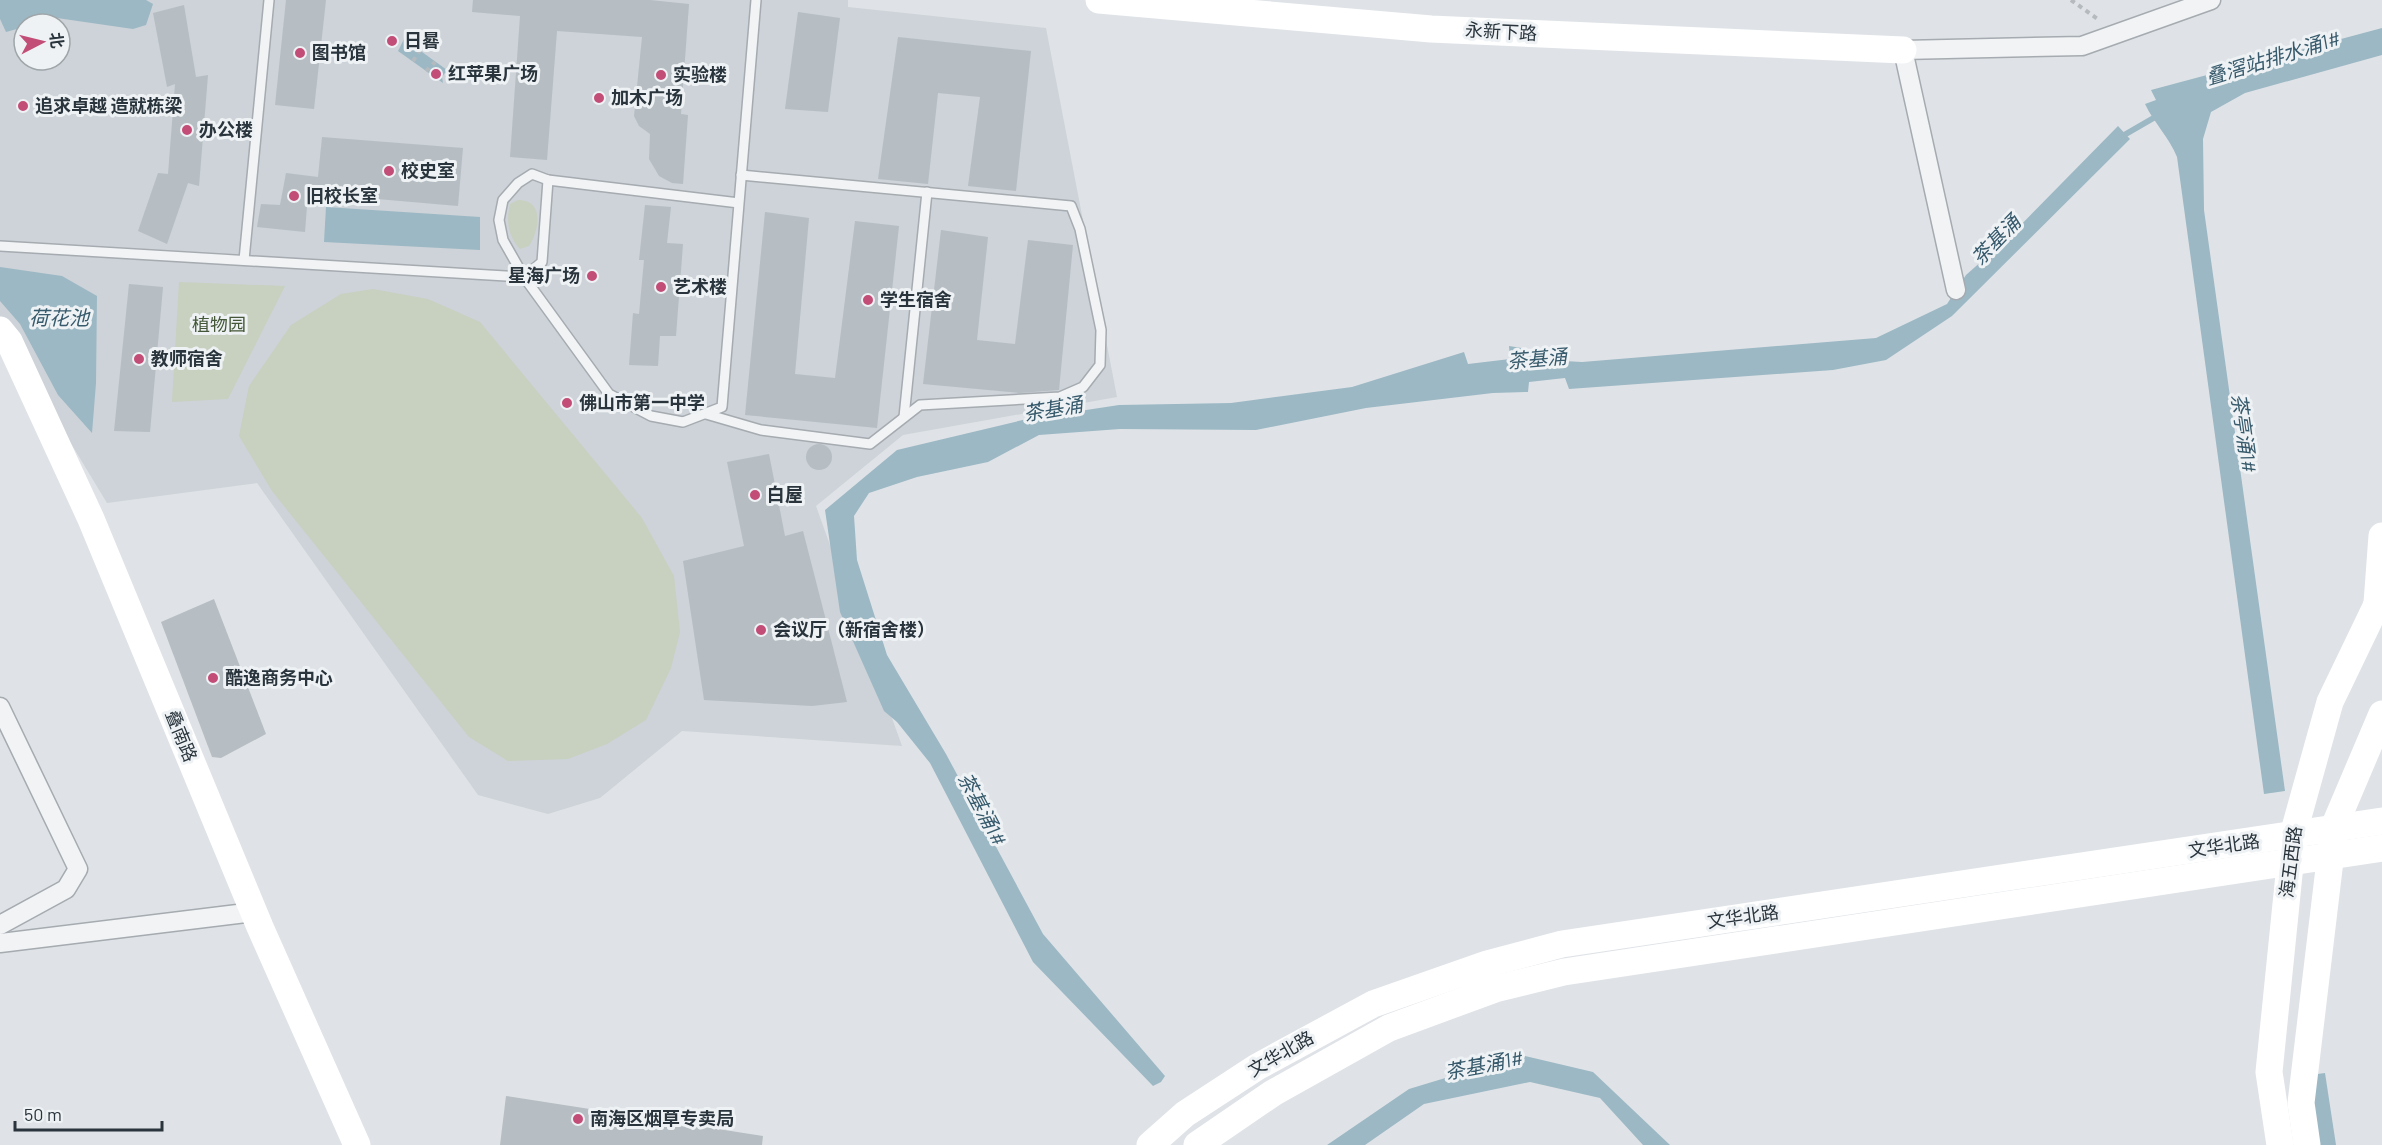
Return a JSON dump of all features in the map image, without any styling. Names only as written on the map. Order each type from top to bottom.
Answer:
[{"type":"main road","name":"永新下路","points":[[1099,0],[1431,29],[1903,50]]},
{"type":"main road","name":"叠南路","points":[[0,330],[9,341],[91,519],[254,912],[357,1145]]},
{"type":"main road","points":[[2380,598],[2382,537]]},
{"type":"main road","name":"海五西路","points":[[2280,1145],[2269,1072],[2279,850],[2330,702],[2380,598]]},
{"type":"main road","points":[[2307,1145],[2301,1103],[2334,827],[2382,714]]},
{"type":"main road","name":"文华北路","points":[[1197,1145],[1273,1093],[1389,1028],[1494,989],[1564,972],[2279,850],[2334,827],[2382,821]]},
{"type":"main road","name":"文华北路","points":[[1150,1145],[1185,1114],[1257,1067],[1373,1004],[1487,964],[1562,944],[2279,850],[2332,856],[2382,848]]},
{"type":"street","points":[[1956,290],[1903,50],[2082,46],[2211,0]]},
{"type":"street","points":[[0,707],[78,870],[66,889],[0,925]]},
{"type":"street","points":[[0,943],[254,912]]},
{"type":"lane","points":[[244,260],[269,0]]},
{"type":"lane","points":[[739,203],[548,180],[532,174],[518,183],[503,200],[499,220],[503,240],[524,277],[609,394],[651,416],[683,422],[722,407],[756,0]]},
{"type":"lane","points":[[705,413],[761,430],[870,444],[920,405],[1060,397],[1083,387],[1100,365],[1101,330],[1080,229],[1071,206],[741,175]]},
{"type":"lane","points":[[0,246],[524,277],[542,262],[548,180]]},
{"type":"lane","points":[[904,417],[927,192]]},
{"type":"path","points":[[2071,0],[2117,33]]},
{"type":"path","points":[[413,61],[420,50]]},
{"type":"path","points":[[426,71],[435,62]]},
{"type":"shaded area","name":"佛山市第一中学","points":[[0,0],[848,0],[848,7],[1046,28],[1117,397],[903,435],[816,506],[902,746],[682,731],[600,798],[548,814],[478,795],[257,483],[107,503],[9,341],[0,330]]},
{"type":"green space","points":[[518,200],[527,201],[533,205],[537,217],[533,240],[529,246],[520,249],[513,239],[508,222],[510,204]]},
{"type":"green space","name":"植物园","points":[[179,282],[285,286],[228,399],[172,402]]},
{"type":"green space","points":[[373,289],[428,299],[480,322],[642,518],[674,576],[680,632],[671,668],[646,720],[607,744],[568,759],[508,761],[469,737],[272,491],[239,436],[249,386],[291,325],[341,294]]},
{"type":"water","points":[[0,0],[146,0],[153,4],[146,25],[133,29],[72,20],[72,12],[12,12],[12,30],[6,32],[0,19]]},
{"type":"water","name":"叠滘站排水涌1#","points":[[2382,28],[2382,55],[2245,93],[2211,112],[2203,139],[2204,210],[2285,791],[2264,794],[2177,157],[2145,104],[2156,100],[2151,90]]},
{"type":"water","points":[[404,39],[447,70],[442,77],[443,83],[398,51]]},
{"type":"water","points":[[2118,126],[2130,139],[1952,316],[1886,360],[1833,370],[1569,389],[1565,378],[1529,382],[1528,392],[1493,393],[1366,408],[1256,430],[1120,429],[1039,435],[988,462],[917,477],[869,493],[854,516],[857,560],[887,655],[946,754],[1043,934],[1165,1076],[1161,1082],[1153,1086],[1033,962],[930,763],[897,722],[884,711],[840,612],[825,510],[897,450],[1027,419],[1119,405],[1231,403],[1352,387],[1464,352],[1468,364],[1510,359],[1509,346],[1546,352],[1564,361],[1582,362],[1876,338],[1947,304],[1966,275],[2010,236]]},
{"type":"water","points":[[326,207],[480,217],[480,250],[324,242]]},
{"type":"water","name":"荷花池","points":[[0,267],[62,276],[97,296],[96,383],[92,433],[58,395],[20,324],[0,301]]},
{"type":"water","points":[[1521,1055],[1593,1072],[1670,1145],[1643,1145],[1600,1098],[1530,1082],[1424,1104],[1365,1145],[1327,1145],[1409,1089]]},
{"type":"water","points":[[2325,1073],[2336,1145],[2319,1145],[2310,1075]]},
{"type":"building","name":"图书馆","points":[[286,0],[326,0],[314,109],[275,105]]},
{"type":"building","points":[[473,0],[650,0],[689,4],[681,114],[688,115],[683,184],[672,183],[659,176],[649,159],[650,134],[639,126],[634,116],[642,37],[557,31],[547,160],[510,157],[520,16],[472,12]]},
{"type":"building","name":"办公楼","points":[[184,5],[196,77],[208,75],[199,186],[188,183],[167,244],[138,231],[158,173],[168,174],[175,84],[167,87],[153,13]]},
{"type":"building","points":[[798,12],[840,18],[828,112],[785,109]]},
{"type":"building","points":[[898,37],[1031,51],[1016,191],[968,186],[980,97],[938,93],[928,184],[878,179]]},
{"type":"building","name":"校史室","points":[[322,137],[463,148],[458,206],[308,193],[305,232],[257,227],[261,204],[280,205],[286,173],[318,177]]},
{"type":"building","name":"艺术楼","points":[[645,205],[671,207],[667,243],[683,244],[676,336],[660,336],[658,366],[629,365],[633,313],[639,314],[644,260],[639,260]]},
{"type":"building","name":"学生宿舍","points":[[765,212],[809,218],[795,374],[835,378],[855,221],[899,226],[877,428],[745,415]]},
{"type":"building","name":"学生宿舍","points":[[941,230],[988,237],[977,340],[1015,344],[1028,240],[1073,245],[1059,390],[1020,393],[923,384]]},
{"type":"building","name":"教师宿舍","points":[[129,284],[163,287],[150,432],[114,431]]},
{"type":"building","points":[[819,444],[828,448],[832,457],[828,466],[819,470],[810,466],[806,457],[810,448]]},
{"type":"building","name":"会议厅（新宿舍楼）","points":[[769,454],[785,536],[803,531],[847,702],[812,706],[704,700],[683,561],[744,546],[727,462]]},
{"type":"building","name":"酷逸商务中心","points":[[214,599],[266,734],[221,758],[212,757],[161,622]]},
{"type":"building","name":"南海区烟草专卖局","points":[[506,1096],[763,1136],[762,1145],[500,1145]]},
{"type":"waterway","name":"茶基涌","points":[[2119,138],[2157,116]]},
{"type":"place","name":"日晷","points":[[392,41]]},
{"type":"place","name":"图书馆","points":[[300,53]]},
{"type":"place","name":"红苹果广场","points":[[436,74]]},
{"type":"place","name":"实验楼","points":[[661,75]]},
{"type":"place","name":"加木广场","points":[[599,98]]},
{"type":"place","name":"追求卓越 造就栋梁","points":[[23,106]]},
{"type":"place","name":"办公楼","points":[[187,130]]},
{"type":"place","name":"校史室","points":[[389,171]]},
{"type":"place","name":"旧校长室","points":[[294,196]]},
{"type":"place","name":"星海广场","points":[[592,276]]},
{"type":"place","name":"艺术楼","points":[[661,287]]},
{"type":"place","name":"学生宿舍","points":[[868,300]]},
{"type":"place","name":"教师宿舍","points":[[139,359]]},
{"type":"place","name":"佛山市第一中学","points":[[567,403]]},
{"type":"place","name":"白屋","points":[[755,495]]},
{"type":"place","name":"会议厅（新宿舍楼）","points":[[761,630]]},
{"type":"place","name":"酷逸商务中心","points":[[213,678]]},
{"type":"place","name":"南海区烟草专卖局","points":[[578,1119]]},
{"type":"water label","name":"茶亭涌1#","points":[[2244,433]]},
{"type":"water label","name":"茶基涌1#","points":[[982,809]]},
{"type":"water label","name":"茶基涌1#","points":[[1484,1065]]}]
